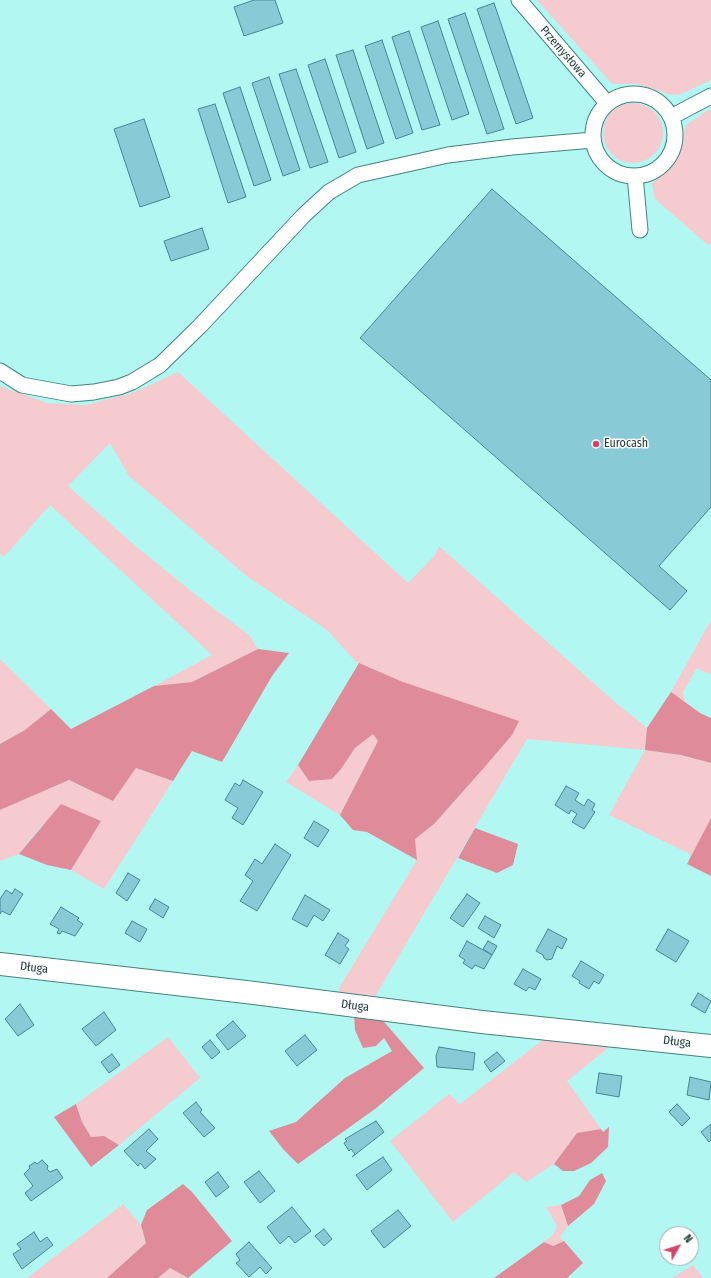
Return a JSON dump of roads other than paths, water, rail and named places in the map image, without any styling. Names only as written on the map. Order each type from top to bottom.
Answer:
[{"type":"street","name":"Przemysłowa","points":[[519,0],[607,103]]},
{"type":"street","points":[[630,94],[642,94],[654,99],[664,106],[671,117],[675,130],[674,143],[669,156],[660,166],[648,173],[635,176],[623,175],[612,170],[600,157],[593,140],[593,126],[598,114],[607,103],[618,97],[630,94]]},
{"type":"street","points":[[671,117],[711,96]]},
{"type":"street","points":[[0,371],[22,386],[71,394],[94,392],[118,387],[132,382],[160,365],[200,326],[304,215],[329,192],[358,175],[448,154],[593,140]]},
{"type":"street","points":[[635,176],[640,230]]},
{"type":"street","name":"Długa","points":[[0,964],[246,992],[482,1022],[711,1046]]},
{"type":"place","name":"Eurocash","points":[[596,444]]}]
